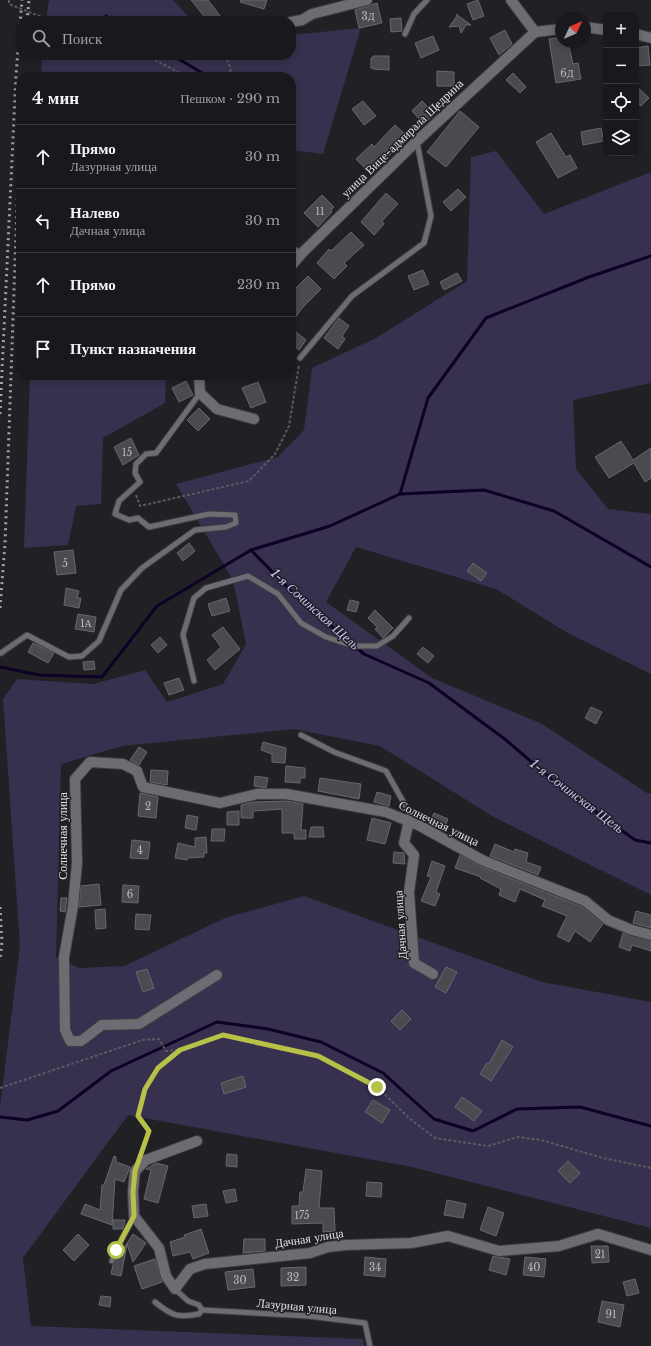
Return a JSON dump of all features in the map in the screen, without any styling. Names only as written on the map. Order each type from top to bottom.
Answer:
[{"type":"street","points":[[296,21],[302,20],[312,14],[367,0]]},
{"type":"street","points":[[511,0],[535,32],[555,30]]},
{"type":"street","points":[[591,28],[603,30]]},
{"type":"street","name":"улица Вице-адмирала Щедрина","points":[[296,260],[417,141],[535,32]]},
{"type":"street","points":[[639,35],[651,38]]},
{"type":"street","points":[[199,380],[200,393],[217,409],[254,419]]},
{"type":"street","name":"Солнечная улица","points":[[217,975],[139,1024],[102,1025],[81,1041],[70,1041],[65,1030],[64,957],[73,906],[77,863],[75,779],[90,762],[123,764],[137,772],[143,787],[220,804],[257,794],[286,794],[386,812],[409,821],[482,860],[586,901],[608,920],[632,930],[651,935]]},
{"type":"street","name":"Дачная улица","points":[[409,821],[404,843],[414,855],[409,892],[414,963],[433,974]]},
{"type":"street","points":[[175,1289],[166,1276],[159,1248],[134,1216],[133,1192],[135,1171],[146,1160],[197,1141]]},
{"type":"street","name":"Дачная улица","points":[[175,1289],[190,1269],[205,1264],[310,1254],[328,1248],[346,1245],[411,1243],[448,1236],[499,1251],[559,1246],[598,1234],[651,1250]]},
{"type":"lane","points":[[405,34],[414,14],[427,0]]},
{"type":"lane","points":[[300,358],[352,296],[424,243],[431,216],[417,141]]},
{"type":"lane","points":[[296,250],[302,253]]},
{"type":"lane","points":[[1,653],[27,635],[68,658],[82,656],[99,641],[121,590],[142,568],[195,530],[226,527],[236,523],[235,515],[209,514],[149,526],[138,518],[129,520],[115,514],[119,501],[140,482],[134,473],[136,464],[146,454],[156,453],[200,393]]},
{"type":"lane","points":[[194,681],[183,635],[194,598],[206,588],[248,576],[278,594],[301,623],[326,637],[353,646],[377,646],[393,636],[409,618]]},
{"type":"lane","points":[[301,735],[334,752],[386,771],[409,812],[409,821]]},
{"type":"lane","points":[[112,1261],[116,1250],[134,1216]]},
{"type":"lane","name":"Лазурная улица","points":[[175,1289],[188,1302],[199,1305],[202,1310]]},
{"type":"lane","name":"Лазурная улица","points":[[155,1302],[166,1311],[183,1317],[199,1314],[202,1310],[308,1316],[365,1322],[370,1346]]},
{"type":"path","points":[[9,0],[9,4],[39,16]]},
{"type":"path","points":[[155,60],[178,72]]},
{"type":"path","points":[[227,60],[232,70],[231,72]]},
{"type":"path","points":[[134,489],[140,506],[249,481],[275,454],[289,426],[300,358]]},
{"type":"path","points":[[0,1088],[143,1040],[159,1039],[166,1051],[180,1050],[223,1035],[318,1056],[377,1087],[410,1118],[435,1138],[488,1146],[518,1137],[541,1140],[603,1158],[651,1168]]},
{"type":"path","points":[[135,1171],[149,1131],[138,1116],[145,1089],[158,1068],[180,1050]]},
{"type":"shaded area","points":[[49,0],[173,0],[188,16],[47,16]]},
{"type":"shaded area","points":[[361,28],[323,154],[296,151],[296,72],[41,72],[42,60],[296,60],[296,34]]},
{"type":"shaded area","points":[[496,151],[544,214],[651,172],[651,383],[573,400],[576,469],[608,509],[651,514],[651,674],[566,632],[496,589],[356,547],[326,602],[432,678],[542,724],[647,793],[651,793],[651,895],[492,816],[380,746],[293,729],[122,746],[61,764],[56,957],[79,968],[124,966],[225,918],[304,896],[542,982],[651,1002],[651,1228],[412,1167],[128,1115],[23,1258],[31,1326],[363,1339],[364,1346],[0,1346],[0,1107],[20,946],[3,699],[17,679],[93,684],[145,670],[167,702],[223,684],[246,644],[233,580],[176,484],[278,457],[304,430],[312,368],[376,338],[467,281],[471,157]]},
{"type":"shaded area","points":[[30,380],[166,380],[165,403],[103,438],[101,504],[76,506],[68,545],[24,548]]},
{"type":"building","points":[[191,0],[208,0],[220,16],[204,16]]},
{"type":"building","points":[[241,0],[267,0],[264,9],[240,2]]},
{"type":"building","points":[[478,0],[484,16],[473,20],[467,4]]},
{"type":"building","points":[[377,3],[382,23],[359,28],[355,10]]},
{"type":"building","points":[[456,14],[471,25],[466,25],[461,33],[459,26],[449,27],[457,16]]},
{"type":"building","points":[[401,18],[402,31],[391,32],[390,19]]},
{"type":"building","points":[[505,30],[512,44],[499,55],[490,38]]},
{"type":"building","points":[[433,36],[439,50],[421,58],[415,43]]},
{"type":"building","points":[[555,38],[555,48],[569,48],[573,64],[578,63],[581,79],[556,83],[549,39]]},
{"type":"building","points":[[648,46],[650,65],[639,66],[639,48]]},
{"type":"building","points":[[373,56],[389,56],[389,70],[371,68],[371,58],[373,58]]},
{"type":"building","points":[[437,71],[454,72],[454,86],[437,86]]},
{"type":"building","points":[[513,73],[526,87],[520,93],[506,80]]},
{"type":"building","points":[[639,89],[649,98],[641,106],[639,104]]},
{"type":"building","points":[[363,101],[376,116],[364,125],[352,109]]},
{"type":"building","points":[[422,101],[435,114],[424,124],[412,111]]},
{"type":"building","points":[[460,111],[479,127],[446,167],[427,152]]},
{"type":"building","points":[[395,125],[409,138],[393,154],[392,153],[370,173],[356,159],[372,144],[374,147]]},
{"type":"building","points":[[601,128],[603,141],[583,145],[581,132]]},
{"type":"building","points":[[551,133],[566,157],[570,155],[577,168],[558,178],[536,142]]},
{"type":"building","points":[[458,189],[466,197],[451,211],[443,202]]},
{"type":"building","points":[[386,193],[398,204],[382,221],[384,224],[374,235],[361,222]]},
{"type":"building","points":[[322,195],[334,207],[331,210],[332,212],[318,227],[304,213]]},
{"type":"building","points":[[351,232],[364,245],[344,263],[347,266],[334,279],[317,263],[329,249],[331,251]]},
{"type":"building","points":[[423,270],[429,284],[414,290],[408,276]]},
{"type":"building","points":[[457,273],[462,281],[444,290],[440,282]]},
{"type":"building","points":[[308,276],[321,289],[296,316],[296,288]]},
{"type":"building","points":[[339,318],[349,326],[342,336],[345,339],[338,349],[324,338]]},
{"type":"building","points":[[296,332],[306,340],[299,350],[296,347]]},
{"type":"building","points":[[186,381],[193,395],[179,402],[172,388]]},
{"type":"building","points":[[258,382],[266,402],[251,408],[242,388]]},
{"type":"building","points":[[199,408],[210,419],[198,431],[187,420]]},
{"type":"building","points":[[131,438],[139,455],[123,465],[114,447]]},
{"type":"building","points":[[621,441],[633,460],[651,448],[651,478],[645,482],[634,463],[609,478],[595,457]]},
{"type":"building","points":[[189,543],[195,551],[183,561],[177,553]]},
{"type":"building","points":[[73,550],[76,573],[57,575],[54,552]]},
{"type":"building","points":[[473,563],[487,573],[481,581],[467,571]]},
{"type":"building","points":[[66,588],[79,591],[77,598],[81,598],[79,608],[64,605]]},
{"type":"building","points":[[226,598],[230,611],[212,616],[208,604]]},
{"type":"building","points":[[350,600],[359,602],[356,612],[347,610]]},
{"type":"building","points":[[375,610],[393,628],[383,638],[375,629],[377,627],[368,618]]},
{"type":"building","points":[[78,614],[96,617],[94,632],[75,629]]},
{"type":"building","points":[[223,627],[240,649],[215,670],[207,660],[221,647],[212,635]]},
{"type":"building","points":[[160,637],[167,645],[158,653],[151,645]]},
{"type":"building","points":[[33,643],[54,653],[48,663],[28,652]]},
{"type":"building","points":[[423,647],[434,656],[428,663],[417,654]]},
{"type":"building","points":[[94,661],[95,669],[84,670],[83,662]]},
{"type":"building","points":[[179,678],[184,690],[169,695],[164,683]]},
{"type":"building","points":[[591,707],[602,712],[596,724],[585,718]]},
{"type":"building","points":[[263,742],[286,748],[285,763],[272,762],[272,754],[261,750]]},
{"type":"building","points":[[139,747],[147,752],[139,765],[130,760]]},
{"type":"building","points":[[286,766],[305,768],[305,778],[300,778],[300,783],[285,782]]},
{"type":"building","points":[[151,770],[168,771],[167,785],[150,782]]},
{"type":"building","points":[[255,776],[268,778],[266,788],[254,786]]},
{"type":"building","points":[[320,778],[361,784],[359,799],[318,791]]},
{"type":"building","points":[[377,792],[391,796],[389,806],[374,802]]},
{"type":"building","points":[[140,793],[158,797],[156,818],[138,816]]},
{"type":"building","points":[[286,801],[303,804],[301,830],[306,830],[306,839],[294,839],[294,833],[282,833],[282,809],[253,811],[253,818],[241,818],[241,805],[253,802]]},
{"type":"building","points":[[239,811],[239,825],[227,825],[227,812]]},
{"type":"building","points":[[434,813],[448,819],[443,831],[429,824]]},
{"type":"building","points":[[187,815],[198,817],[196,830],[185,828]]},
{"type":"building","points":[[372,818],[391,823],[385,844],[367,840]]},
{"type":"building","points":[[311,827],[323,827],[324,837],[309,837]]},
{"type":"building","points":[[212,829],[225,829],[224,841],[211,841]]},
{"type":"building","points":[[206,837],[207,853],[204,853],[204,857],[188,858],[187,860],[175,858],[178,843],[195,847],[195,838]]},
{"type":"building","points":[[132,840],[150,842],[148,859],[130,858]]},
{"type":"building","points":[[495,844],[514,852],[515,849],[528,853],[526,862],[541,867],[538,875],[490,856]]},
{"type":"building","points":[[394,852],[404,853],[405,864],[393,863]]},
{"type":"building","points":[[460,855],[480,866],[582,907],[603,924],[590,942],[575,931],[569,942],[557,936],[567,916],[542,906],[545,900],[520,889],[515,902],[499,895],[501,889],[480,878],[481,877],[455,868]]},
{"type":"building","points":[[432,861],[445,866],[436,892],[440,894],[435,906],[421,901],[431,877],[427,876]]},
{"type":"building","points":[[99,884],[101,905],[79,907],[81,886]]},
{"type":"building","points":[[123,885],[139,886],[138,903],[122,902]]},
{"type":"building","points":[[61,898],[67,898],[65,912],[60,911]]},
{"type":"building","points":[[105,909],[106,928],[96,929],[95,910]]},
{"type":"building","points":[[636,911],[651,915],[651,928],[633,923]]},
{"type":"building","points":[[136,914],[151,915],[149,930],[135,929]]},
{"type":"building","points":[[623,933],[651,941],[651,951],[632,945],[630,951],[619,947]]},
{"type":"building","points":[[446,967],[457,972],[446,993],[435,987]]},
{"type":"building","points":[[147,969],[154,988],[143,992],[136,972]]},
{"type":"building","points":[[402,1010],[411,1019],[400,1030],[391,1021]]},
{"type":"building","points":[[502,1040],[513,1047],[491,1081],[480,1074],[487,1063],[489,1064]]},
{"type":"building","points":[[243,1076],[246,1087],[224,1094],[221,1083]]},
{"type":"building","points":[[462,1097],[482,1111],[474,1121],[455,1107]]},
{"type":"building","points":[[373,1100],[390,1110],[382,1123],[365,1112]]},
{"type":"building","points":[[227,1154],[237,1155],[237,1167],[226,1166]]},
{"type":"building","points":[[114,1156],[116,1157],[116,1162],[130,1167],[124,1182],[115,1179],[112,1225],[81,1214],[85,1204],[100,1210],[102,1185],[104,1185]]},
{"type":"building","points":[[568,1161],[580,1173],[570,1183],[558,1171]]},
{"type":"building","points":[[156,1163],[168,1166],[158,1203],[144,1199],[151,1170],[146,1169]]},
{"type":"building","points":[[306,1169],[322,1171],[319,1208],[334,1208],[335,1231],[323,1232],[323,1223],[292,1224],[292,1206],[299,1206],[300,1192],[303,1192]]},
{"type":"building","points":[[367,1182],[382,1183],[381,1197],[366,1196]]},
{"type":"building","points":[[235,1189],[237,1201],[226,1203],[223,1191]]},
{"type":"building","points":[[447,1200],[466,1204],[463,1218],[444,1215]]},
{"type":"building","points":[[206,1204],[208,1216],[194,1218],[192,1206]]},
{"type":"building","points":[[488,1207],[504,1213],[496,1236],[480,1230]]},
{"type":"building","points":[[113,1220],[125,1220],[123,1229],[113,1229]]},
{"type":"building","points":[[201,1229],[209,1253],[193,1259],[190,1252],[173,1256],[170,1242]]},
{"type":"building","points":[[78,1234],[89,1245],[74,1261],[63,1250]]},
{"type":"building","points":[[133,1234],[146,1243],[133,1262],[127,1244],[121,1276],[111,1274],[113,1265]]},
{"type":"building","points":[[244,1239],[265,1239],[265,1251],[243,1253]]},
{"type":"building","points":[[591,1246],[608,1246],[609,1262],[592,1263]]},
{"type":"building","points":[[493,1256],[510,1259],[506,1275],[489,1270]]},
{"type":"building","points":[[365,1257],[386,1259],[385,1277],[364,1275]]},
{"type":"building","points":[[525,1257],[546,1259],[544,1277],[523,1275]]},
{"type":"building","points":[[155,1259],[162,1282],[142,1289],[134,1266]]},
{"type":"building","points":[[306,1267],[306,1285],[281,1286],[281,1268]]},
{"type":"building","points":[[253,1269],[255,1287],[228,1290],[225,1272]]},
{"type":"building","points":[[635,1279],[639,1293],[627,1296],[623,1282]]},
{"type":"building","points":[[101,1296],[111,1297],[110,1307],[99,1305]]},
{"type":"building","points":[[602,1301],[624,1305],[620,1327],[598,1322]]},
{"type":"waterway","points":[[180,60],[201,72]]},
{"type":"waterway","points":[[251,550],[330,526],[400,494],[428,398],[486,318],[589,277],[651,256]]},
{"type":"waterway","points":[[400,494],[484,490],[554,511],[651,567]]},
{"type":"waterway","name":"1-я Сочинская Щель","points":[[0,667],[39,675],[102,677],[157,606],[251,550],[298,598],[364,654],[429,683],[506,740],[556,783],[635,840],[651,843]]},
{"type":"waterway","points":[[0,1117],[27,1120],[58,1111],[111,1071],[217,1022],[268,1029],[321,1042],[383,1073],[434,1119],[473,1131],[517,1109],[580,1107],[651,1126]]},
{"type":"railway","points":[[21,16],[22,0]]},
{"type":"railway","points":[[27,16],[29,0]]},
{"type":"railway","points":[[16,72],[17,60]]},
{"type":"railway","points":[[0,414],[16,75]]},
{"type":"railway","points":[[0,608],[5,544],[16,235]]},
{"type":"railway","points":[[0,907],[2,942],[0,959]]},
{"type":"route","points":[[116,1250],[134,1216],[133,1192],[135,1171],[149,1131],[138,1116],[145,1089],[158,1068],[180,1050],[223,1035],[318,1056],[377,1087]]}]
